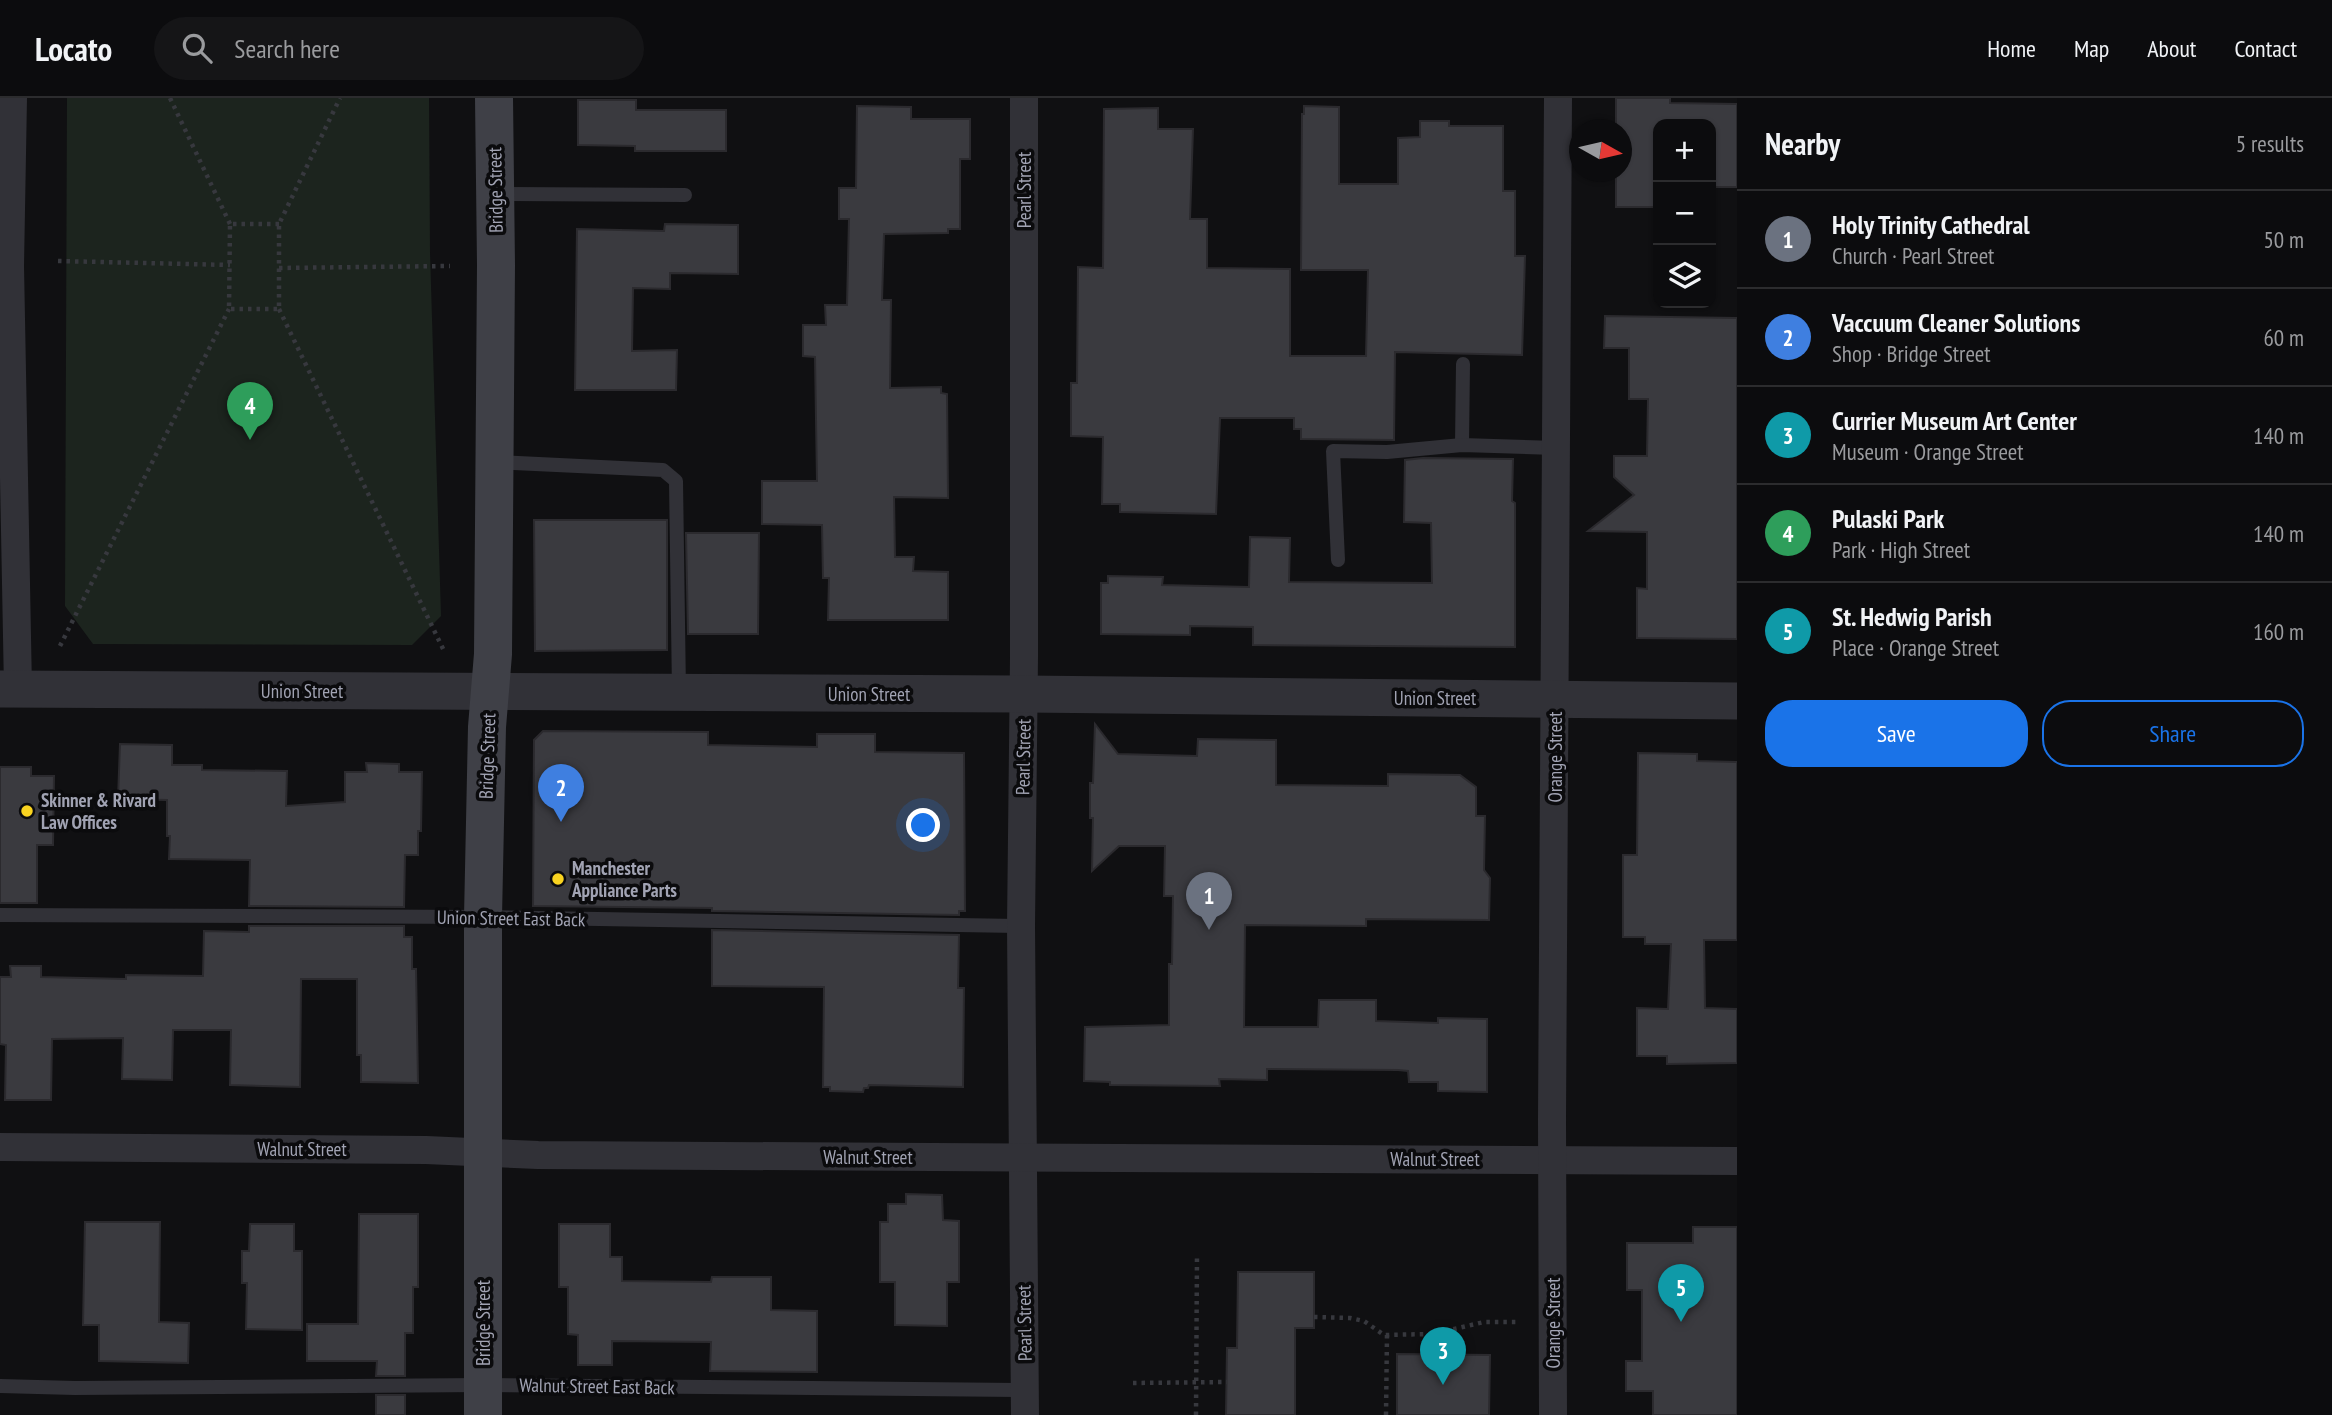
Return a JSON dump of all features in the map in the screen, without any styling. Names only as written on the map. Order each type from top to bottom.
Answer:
[{"type":"main road","name":"Bridge Street","points":[[483,1400],[484,918],[487,727],[494,654],[494,98]]},
{"type":"street","points":[[9,689],[13,98]]},
{"type":"street","name":"Pearl Street","points":[[1024,98],[1024,694],[1021,926],[1025,1403]]},
{"type":"street","name":"Orange Street","points":[[1553,1415],[1558,98]]},
{"type":"street","name":"Union Street","points":[[9,689],[1737,701]]},
{"type":"street","name":"Walnut Street","points":[[0,1147],[412,1150],[552,1156],[1737,1161]]},
{"type":"lane","points":[[496,194],[684,195]]},
{"type":"lane","points":[[1462,445],[1463,364]]},
{"type":"lane","points":[[1338,560],[1333,451],[1387,452],[1462,445],[1556,447]]},
{"type":"lane","points":[[495,462],[663,470],[676,481],[680,693]]},
{"type":"lane","name":"Union Street East Back","points":[[0,915],[484,918],[1021,926]]},
{"type":"lane","name":"Walnut Street East Back","points":[[0,1386],[483,1400],[1025,1403]]},
{"type":"path","points":[[60,646],[229,309],[230,224],[170,98]]},
{"type":"path","points":[[340,98],[279,224],[279,309],[445,653]]},
{"type":"path","points":[[230,224],[279,224]]},
{"type":"path","points":[[58,261],[230,265]]},
{"type":"path","points":[[279,268],[450,266]]},
{"type":"path","points":[[229,309],[279,309]]},
{"type":"path","points":[[1196,1415],[1197,1254]]},
{"type":"path","points":[[1314,1317],[1364,1321],[1384,1335],[1433,1334],[1484,1322],[1522,1322]]},
{"type":"path","points":[[1386,1415],[1387,1334]]},
{"type":"path","points":[[1133,1383],[1227,1382]]},
{"type":"shaded area","points":[[67,98],[429,98],[430,252],[441,616],[412,645],[93,644],[65,606]]},
{"type":"building","points":[[1616,98],[1670,98],[1670,103],[1737,104],[1737,187],[1716,187],[1716,119],[1653,119],[1653,207],[1616,207],[1616,182],[1632,182],[1632,119],[1616,119]]},
{"type":"building","points":[[578,100],[636,100],[636,110],[726,110],[726,151],[635,151],[635,146],[578,145]]},
{"type":"building","points":[[857,106],[911,107],[911,119],[970,119],[970,159],[960,159],[960,229],[948,229],[948,233],[884,234],[882,300],[891,300],[890,388],[941,387],[941,393],[947,394],[948,498],[894,497],[895,557],[914,557],[913,571],[948,572],[948,620],[828,620],[829,578],[823,578],[822,525],[762,524],[762,481],[817,481],[815,357],[803,356],[803,325],[826,325],[825,305],[847,305],[849,219],[839,219],[839,188],[856,188]]},
{"type":"building","points":[[1304,106],[1339,107],[1339,184],[1398,184],[1398,138],[1420,137],[1420,121],[1449,121],[1449,126],[1503,126],[1503,191],[1515,191],[1515,256],[1525,256],[1522,355],[1395,352],[1394,440],[1301,439],[1301,429],[1294,429],[1294,418],[1220,418],[1216,514],[1120,512],[1120,504],[1102,504],[1103,437],[1071,436],[1071,383],[1077,383],[1078,267],[1103,268],[1104,109],[1158,108],[1158,129],[1193,129],[1190,219],[1207,219],[1207,268],[1290,269],[1290,356],[1366,356],[1368,270],[1301,270]]},
{"type":"building","points":[[665,224],[738,225],[738,274],[670,273],[670,289],[633,288],[632,351],[677,350],[676,390],[575,390],[577,229],[664,231]]},
{"type":"building","points":[[1605,316],[1737,318],[1737,639],[1637,638],[1637,588],[1647,589],[1647,532],[1588,531],[1634,495],[1614,477],[1614,456],[1647,456],[1648,399],[1629,399],[1629,348],[1604,348]]},
{"type":"building","points":[[1513,459],[1515,647],[1253,645],[1253,627],[1190,626],[1190,635],[1101,634],[1101,583],[1108,583],[1108,576],[1163,577],[1162,585],[1249,587],[1250,537],[1290,538],[1289,582],[1432,583],[1431,523],[1404,522],[1405,460]]},
{"type":"building","points":[[534,520],[667,520],[667,650],[535,651]]},
{"type":"building","points":[[686,533],[759,533],[758,634],[688,634]]},
{"type":"building","points":[[1095,724],[1118,754],[1197,756],[1198,739],[1276,740],[1276,785],[1388,786],[1388,774],[1460,775],[1476,787],[1476,816],[1485,816],[1484,870],[1490,878],[1489,920],[1366,919],[1366,926],[1245,925],[1244,1027],[1318,1027],[1319,1000],[1376,1000],[1376,1021],[1438,1023],[1438,1018],[1487,1019],[1487,1092],[1438,1091],[1438,1082],[1409,1082],[1408,1071],[1398,1070],[1267,1069],[1267,1080],[1219,1079],[1220,1086],[1110,1085],[1110,1082],[1084,1081],[1085,1027],[1169,1025],[1169,964],[1172,964],[1173,896],[1164,896],[1165,846],[1119,846],[1092,871],[1093,818],[1090,818],[1090,783],[1093,783]]},
{"type":"building","points":[[543,731],[708,732],[708,745],[817,747],[817,734],[875,734],[875,752],[964,753],[965,911],[959,911],[959,915],[533,906],[534,740]]},
{"type":"building","points":[[120,744],[172,745],[172,765],[202,765],[202,770],[287,771],[286,806],[345,802],[345,772],[367,772],[366,763],[399,764],[399,772],[422,772],[418,855],[405,855],[404,907],[249,906],[250,860],[169,859],[167,800],[118,799]]},
{"type":"building","points":[[1638,753],[1697,754],[1697,761],[1737,762],[1737,940],[1704,940],[1705,1008],[1737,1009],[1737,1063],[1667,1064],[1667,1056],[1637,1056],[1637,1008],[1668,1009],[1671,944],[1645,944],[1645,937],[1623,937],[1623,855],[1637,855]]},
{"type":"building","name":"Skinner & Rivard Law Offices","points":[[0,767],[31,767],[31,776],[54,776],[53,845],[37,845],[37,903],[0,903]]},
{"type":"building","points":[[249,926],[404,926],[404,937],[412,937],[412,969],[416,969],[418,1083],[361,1082],[361,1055],[357,1055],[357,979],[301,979],[300,1087],[230,1085],[231,1030],[173,1030],[172,1080],[122,1079],[123,1038],[52,1039],[51,1100],[5,1100],[6,1045],[0,1044],[0,977],[11,977],[10,966],[41,966],[41,977],[126,979],[126,975],[203,976],[204,931],[249,932]]},
{"type":"building","points":[[712,930],[959,935],[958,988],[964,988],[963,1087],[869,1085],[863,1092],[830,1091],[830,1087],[823,1087],[824,987],[712,986]]},
{"type":"building","points":[[906,1194],[942,1195],[943,1220],[959,1221],[959,1282],[947,1282],[947,1326],[895,1325],[895,1282],[880,1282],[880,1222],[888,1222],[888,1204],[906,1204]]},
{"type":"building","points":[[359,1214],[418,1214],[418,1287],[413,1287],[413,1333],[405,1333],[405,1376],[376,1376],[377,1361],[307,1361],[307,1324],[358,1324]]},
{"type":"building","points":[[85,1222],[160,1222],[159,1322],[189,1323],[188,1363],[99,1361],[99,1325],[83,1325]]},
{"type":"building","points":[[250,1224],[294,1224],[294,1251],[302,1251],[302,1330],[246,1329],[247,1283],[242,1283],[242,1251],[249,1251]]},
{"type":"building","points":[[559,1224],[610,1224],[610,1257],[622,1257],[622,1281],[711,1282],[712,1277],[771,1277],[771,1310],[817,1311],[817,1372],[710,1371],[711,1342],[612,1341],[612,1365],[578,1365],[578,1335],[568,1334],[568,1287],[559,1287]]},
{"type":"building","points":[[1693,1227],[1737,1227],[1737,1415],[1653,1415],[1653,1391],[1626,1391],[1626,1361],[1642,1361],[1642,1290],[1627,1290],[1627,1243],[1693,1243]]},
{"type":"building","points":[[1238,1272],[1314,1272],[1314,1328],[1295,1328],[1295,1415],[1226,1415],[1227,1348],[1237,1348]]},
{"type":"building","points":[[1397,1354],[1490,1355],[1489,1415],[1397,1415]]},
{"type":"building","points":[[376,1395],[405,1395],[405,1415],[376,1415]]},
{"type":"place","name":"Pulaski Park","points":[[250,440]]},
{"type":"place","name":"Skinner & Rivard Law Offices","points":[[27,811]]},
{"type":"place","name":"Vaccuum Cleaner Solutions","points":[[561,822]]},
{"type":"place","name":"Manchester Appliance Parts","points":[[558,879]]},
{"type":"place","name":"Holy Trinity Cathedral","points":[[1209,930]]},
{"type":"place","name":"St. Hedwig Parish","points":[[1681,1322]]},
{"type":"place","name":"Currier Museum Art Center","points":[[1443,1385]]}]
